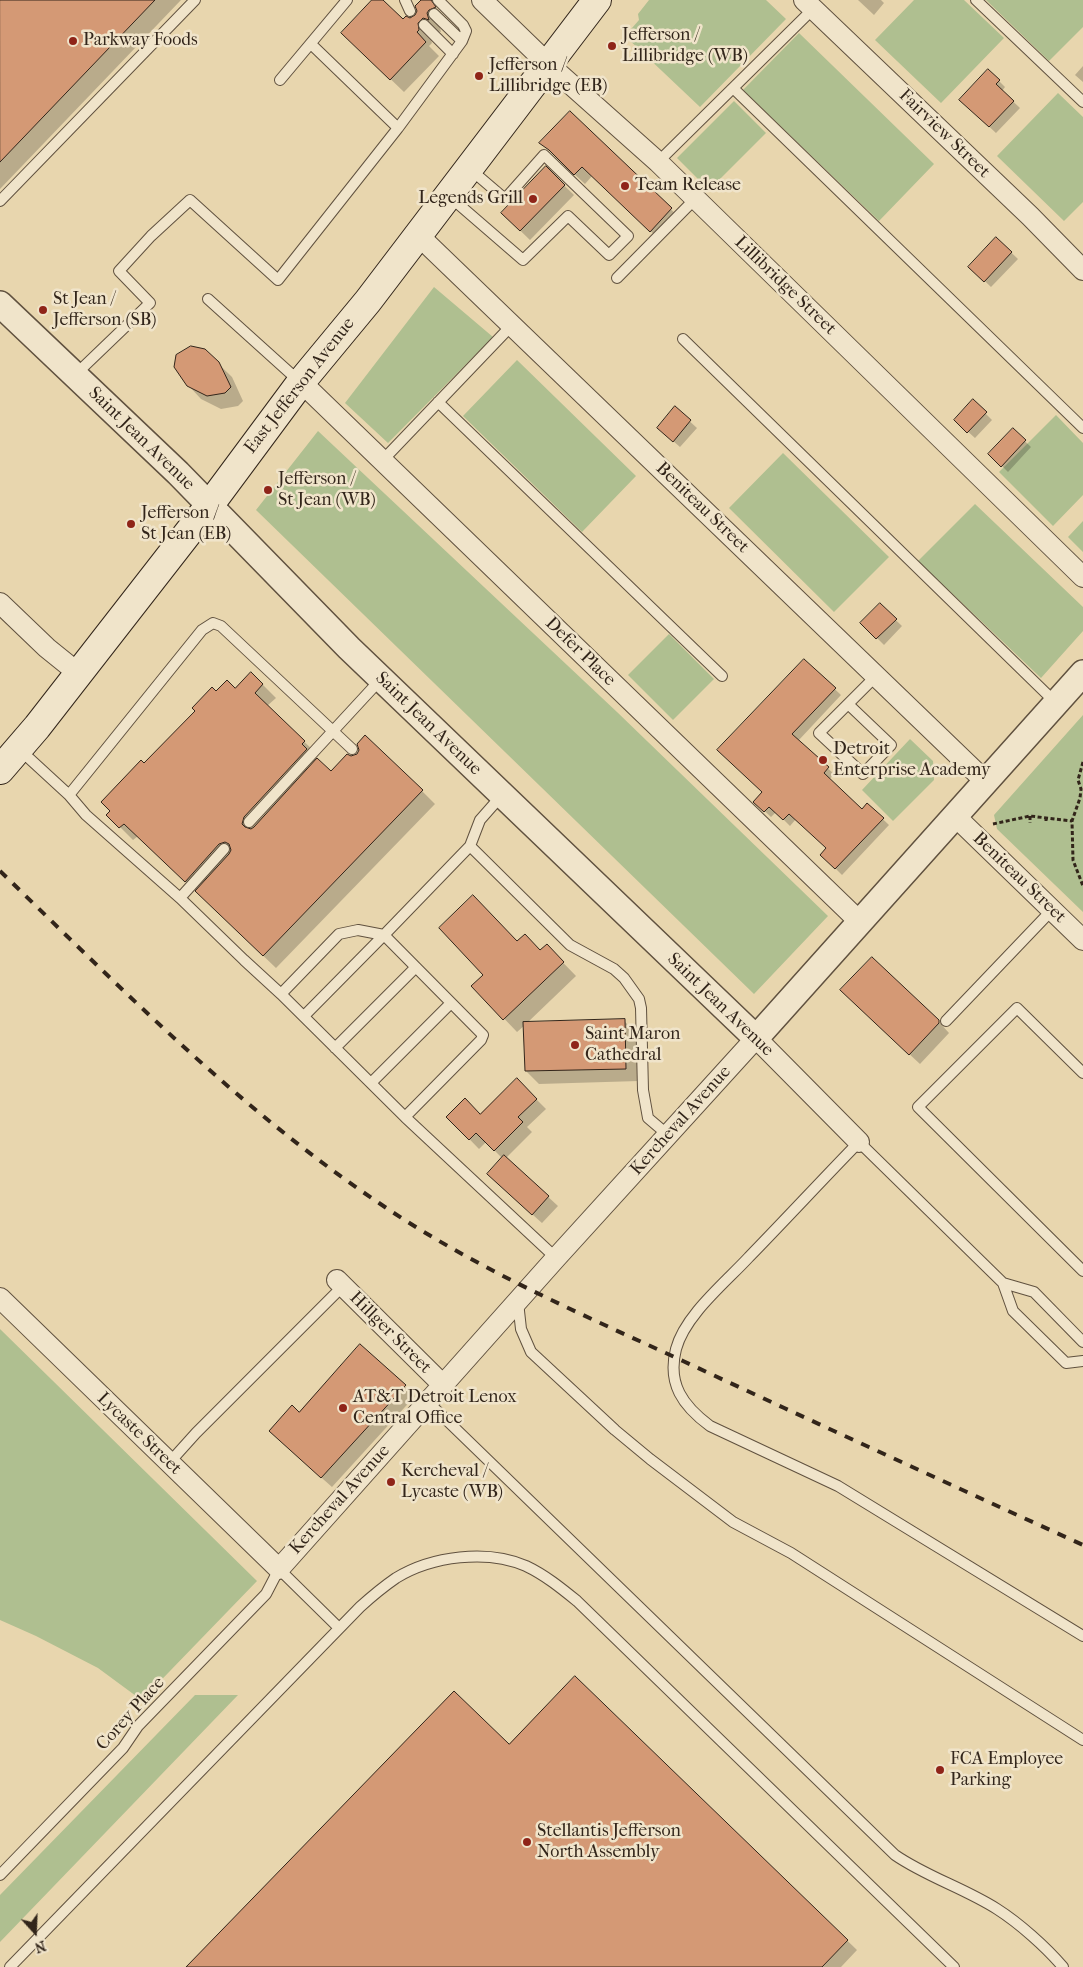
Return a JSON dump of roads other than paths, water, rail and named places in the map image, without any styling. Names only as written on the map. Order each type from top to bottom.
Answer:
[{"type":"main road","name":"East Jefferson Avenue","points":[[0,770],[209,506],[301,382],[368,301],[597,0]]},
{"type":"street","name":"Lillibridge Street","points":[[482,0],[548,64],[658,162],[1083,578]]},
{"type":"street","name":"Fairview Street","points":[[808,4],[1030,216],[1083,270]]},
{"type":"street","name":"Beniteau Street","points":[[418,235],[985,782]]},
{"type":"street","name":"Saint Jean Avenue","points":[[0,304],[140,436],[381,679],[756,1038],[859,1142]]},
{"type":"street","name":"Defer Place","points":[[301,382],[860,922]]},
{"type":"street","points":[[0,604],[47,648],[78,673]]},
{"type":"street","name":"Kercheval Avenue","points":[[279,1569],[1083,672]]},
{"type":"street","name":"Beniteau Street","points":[[955,816],[1083,940]]},
{"type":"street","name":"Hillger Street","points":[[340,1283],[443,1385]]},
{"type":"street","name":"Lycaste Street","points":[[0,1298],[279,1569]]},
{"type":"lane","points":[[0,202],[195,0]]},
{"type":"lane","points":[[280,80],[347,0]]},
{"type":"lane","points":[[405,0],[410,11]]},
{"type":"lane","points":[[75,375],[150,303],[119,271],[151,236],[190,200],[278,280],[398,128],[462,41],[466,30],[464,25],[438,0]]},
{"type":"lane","points":[[976,0],[1083,102]]},
{"type":"lane","points":[[658,162],[733,88],[808,4]]},
{"type":"lane","points":[[434,14],[462,41]]},
{"type":"lane","points":[[424,25],[452,54]]},
{"type":"lane","points":[[311,44],[398,128]]},
{"type":"lane","points":[[733,88],[1083,428]]},
{"type":"lane","points":[[448,195],[523,260],[568,216],[609,255],[628,236],[544,155],[505,199],[469,168]]},
{"type":"lane","points":[[617,278],[695,199]]},
{"type":"lane","points":[[208,298],[301,382]]},
{"type":"lane","points":[[382,461],[512,325]]},
{"type":"lane","points":[[683,339],[1056,703]]},
{"type":"lane","points":[[438,402],[722,676]]},
{"type":"lane","points":[[70,794],[202,630],[213,623],[221,626],[352,749]]},
{"type":"lane","points":[[848,704],[891,745],[863,774],[819,733],[848,704],[876,676]]},
{"type":"lane","points":[[249,822],[381,679]]},
{"type":"lane","points":[[18,749],[70,794],[86,815],[180,898],[304,1016],[405,1116],[556,1258]]},
{"type":"lane","points":[[304,1016],[470,846],[480,820],[502,795]]},
{"type":"lane","points":[[470,846],[570,945],[614,969],[633,988],[641,1008],[643,1090],[648,1118],[668,1135]]},
{"type":"lane","points":[[180,898],[224,849]]},
{"type":"lane","points":[[946,1021],[1052,910]]},
{"type":"lane","points":[[281,994],[339,934],[358,930],[384,935],[483,1036],[405,1116]]},
{"type":"lane","points":[[335,1048],[415,968]]},
{"type":"lane","points":[[371,1083],[450,1004]]},
{"type":"lane","points":[[1083,1073],[1017,1008],[918,1107],[1083,1271]]},
{"type":"lane","points":[[1083,1360],[1066,1363],[1013,1311],[1003,1283],[859,1142],[688,1324],[680,1339],[675,1357],[674,1379],[682,1401],[692,1412],[710,1426],[838,1486],[1083,1636]]},
{"type":"lane","points":[[169,1463],[340,1283]]},
{"type":"lane","points":[[1003,1283],[1034,1292],[1083,1342]]},
{"type":"lane","points":[[518,1301],[521,1329],[532,1352],[615,1430],[684,1485],[733,1522],[791,1553],[1083,1740]]},
{"type":"lane","points":[[428,1402],[895,1855],[914,1868],[997,1909],[1024,1930],[1063,1967]]},
{"type":"lane","points":[[10,1967],[377,1592],[397,1578],[428,1565],[448,1559],[490,1557],[526,1566],[552,1581],[577,1601],[954,1967]]},
{"type":"lane","points":[[279,1569],[340,1628]]},
{"type":"lane","name":"Corey Place","points":[[0,1875],[123,1748],[138,1726],[266,1594],[279,1569]]},
{"type":"railway","points":[[0,871],[136,1003],[229,1087],[327,1167],[415,1226],[490,1269],[566,1307],[1083,1545]]},
{"type":"place","name":"Parkway Foods","points":[[73,41]]},
{"type":"place","name":"Jefferson / Lillibridge (WB)","points":[[612,46]]},
{"type":"place","name":"Jefferson / Lillibridge (EB)","points":[[479,76]]},
{"type":"place","name":"Team Release","points":[[625,186]]},
{"type":"place","name":"Legends Grill","points":[[533,199]]},
{"type":"place","name":"St Jean / Jefferson (SB)","points":[[43,310]]},
{"type":"place","name":"Jefferson / St Jean (WB)","points":[[268,490]]},
{"type":"place","name":"Jefferson / St Jean (EB)","points":[[131,524]]},
{"type":"place","name":"Detroit Enterprise Academy","points":[[823,760]]},
{"type":"place","name":"Saint Maron Cathedral","points":[[575,1045]]},
{"type":"place","name":"AT&T Detroit Lenox Central Office","points":[[343,1408]]},
{"type":"place","name":"Kercheval / Lycaste (WB)","points":[[391,1482]]},
{"type":"place","name":"FCA Employee Parking","points":[[940,1770]]},
{"type":"place","name":"Stellantis Jefferson North Assembly","points":[[527,1842]]}]
